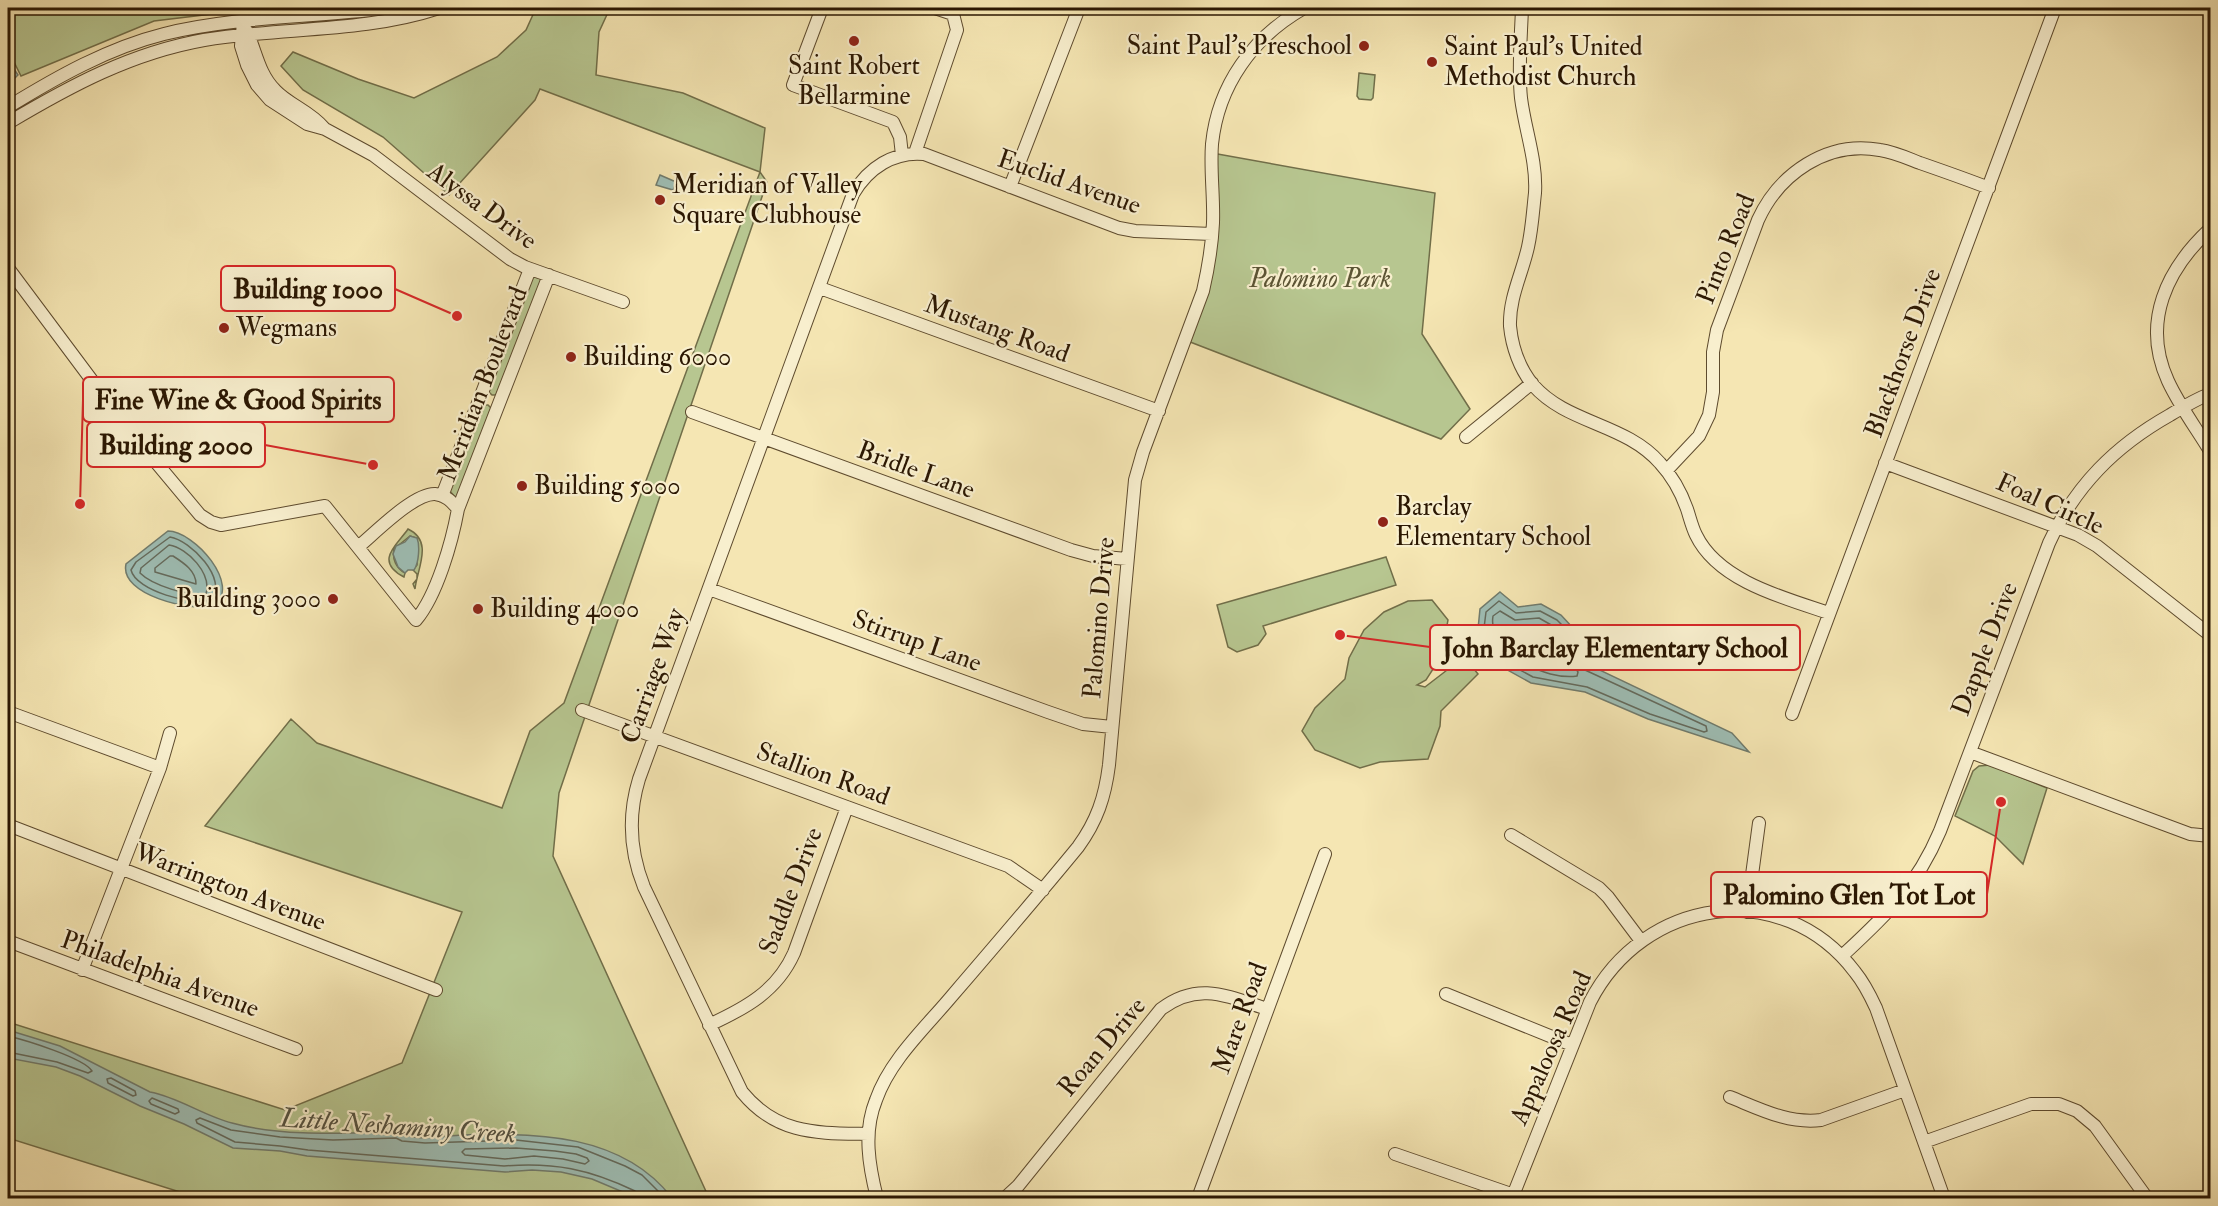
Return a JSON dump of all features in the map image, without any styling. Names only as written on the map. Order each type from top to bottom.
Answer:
[{"type":"street","points":[[8,107],[74,69],[118,49],[171,32],[208,25],[386,8]]},
{"type":"street","points":[[8,123],[76,84],[133,59],[176,46],[245,36],[388,22],[439,8]]},
{"type":"street","points":[[822,8],[793,85],[893,122],[900,137],[904,155]]},
{"type":"street","points":[[904,155],[957,30],[953,14],[935,8]]},
{"type":"street","points":[[1010,187],[1079,8]]},
{"type":"street","name":"Palomino Drive","points":[[877,1198],[870,1173],[868,1134],[875,1101],[891,1069],[1043,890],[1078,847],[1098,816],[1105,793],[1135,480],[1143,452],[1203,291],[1212,234],[1212,146],[1220,106],[1226,89],[1244,60],[1266,35],[1304,8]]},
{"type":"street","points":[[1522,8],[1520,85],[1534,166],[1535,191],[1528,246],[1512,300],[1510,328],[1517,357],[1532,383],[1543,395],[1567,411],[1625,435],[1640,445],[1666,470],[1681,493],[1695,534],[1718,565],[1740,579],[1829,613]]},
{"type":"street","name":"Blackhorse Drive","points":[[1792,714],[2055,8]]},
{"type":"street","name":"Alyssa Drive","points":[[243,22],[245,36],[241,46],[247,65],[257,85],[270,100],[308,124],[325,129],[373,155],[501,253],[530,269],[622,302]]},
{"type":"street","name":"Pinto Road","points":[[1666,470],[1691,446],[1704,426],[1712,404],[1713,352],[1721,319],[1758,220],[1773,193],[1783,181],[1808,163],[1826,155],[1866,148],[1893,153],[1989,188]]},
{"type":"street","name":"Euclid Avenue","points":[[904,155],[924,154],[1119,228],[1136,231],[1212,234]]},
{"type":"street","name":"Carriage Way","points":[[868,1134],[806,1131],[781,1124],[755,1106],[742,1092],[645,887],[635,858],[631,828],[632,808],[639,779],[858,185],[875,167],[904,155]]},
{"type":"street","points":[[2211,229],[2185,254],[2175,268],[2167,284],[2157,329],[2159,355],[2167,379],[2211,452]]},
{"type":"street","name":"Meridian Boulevard","points":[[8,268],[129,430],[206,519],[227,525],[326,506],[416,620],[429,603],[453,534],[458,509],[549,275]]},
{"type":"street","name":"Meridian Boulevard","points":[[442,496],[530,269]]},
{"type":"street","name":"Mustang Road","points":[[820,288],[1159,411]]},
{"type":"street","points":[[1466,437],[1532,383]]},
{"type":"street","name":"Dapple Drive","points":[[1842,956],[1890,911],[1918,875],[1937,838],[2056,526],[2081,487],[2108,458],[2139,434],[2183,407],[2211,394]]},
{"type":"street","name":"Bridle Lane","points":[[692,412],[1071,550],[1093,556],[1127,559]]},
{"type":"street","name":"Foal Circle","points":[[1886,463],[2078,535],[2097,546],[2211,634]]},
{"type":"street","name":"Meridian Boulevard","points":[[358,547],[420,497],[436,494],[458,509]]},
{"type":"street","name":"Stirrup Lane","points":[[709,589],[1083,724],[1112,727]]},
{"type":"street","name":"Stallion Road","points":[[582,710],[1008,866],[1043,890]]},
{"type":"street","points":[[8,712],[159,768]]},
{"type":"street","points":[[82,970],[122,869],[170,733]]},
{"type":"street","points":[[1970,752],[2190,834],[2211,836]]},
{"type":"street","name":"Saddle Drive","points":[[709,1024],[751,1004],[782,975],[794,952],[847,807]]},
{"type":"street","points":[[1747,912],[1759,823]]},
{"type":"street","name":"Warrington Avenue","points":[[8,825],[436,990]]},
{"type":"street","points":[[1511,835],[1599,888],[1641,941]]},
{"type":"street","name":"Mare Road","points":[[1198,1198],[1325,854]]},
{"type":"street","name":"Appaloosa Road","points":[[1513,1197],[1590,1002],[1607,974],[1626,952],[1663,927],[1694,915],[1715,911],[1747,912],[1781,919],[1804,929],[1842,956],[1860,979],[1876,1008],[1944,1198]]},
{"type":"street","name":"Philadelphia Avenue","points":[[8,941],[296,1049]]},
{"type":"street","name":"Roan Drive","points":[[1005,1198],[1018,1186],[1154,1017],[1169,1002],[1181,996],[1209,992],[1267,1009]]},
{"type":"street","points":[[1446,994],[1572,1046]]},
{"type":"street","points":[[1730,1097],[1784,1118],[1808,1122],[1821,1120],[1905,1090]]},
{"type":"street","points":[[1924,1142],[2031,1104],[2060,1104],[2077,1111],[2095,1126],[2147,1198]]},
{"type":"street","points":[[1395,1154],[1513,1197]]},
{"type":"green space","points":[[8,8],[262,8],[154,21],[21,76],[8,50]]},
{"type":"green space","points":[[536,8],[610,8],[599,32],[596,75],[683,93],[765,128],[760,172],[540,89],[535,100],[449,195],[383,137],[303,90],[281,66],[293,52],[358,79],[414,98],[497,57],[526,30]]},
{"type":"green space","points":[[1359,73],[1375,75],[1371,100],[1359,99],[1357,96]]},
{"type":"green space","name":"Palomino Park","points":[[1212,153],[1435,193],[1422,334],[1470,409],[1441,439],[1185,340],[1203,291]]},
{"type":"green space","points":[[760,172],[767,182],[559,793],[553,856],[709,1198],[199,1198],[8,1138],[8,1022],[285,1110],[402,1063],[462,912],[205,826],[291,719],[317,743],[502,808],[530,731],[564,703]]},
{"type":"green space","points":[[532,276],[541,279],[542,282],[496,395],[492,395],[488,391]]},
{"type":"green space","points":[[483,405],[491,408],[458,496],[455,497],[449,490]]},
{"type":"green space","points":[[408,529],[416,534],[422,548],[417,579],[417,574],[413,570],[417,565],[417,538],[410,536],[394,549],[394,560],[399,569],[405,573],[404,577],[390,565],[389,559],[394,547]]},
{"type":"green space","points":[[1386,557],[1396,585],[1263,626],[1266,634],[1258,645],[1237,652],[1228,647],[1217,605]]},
{"type":"green space","points":[[1432,600],[1448,620],[1443,647],[1445,658],[1442,665],[1433,669],[1426,680],[1417,685],[1425,687],[1464,657],[1478,674],[1441,711],[1440,726],[1428,759],[1380,762],[1360,768],[1315,750],[1302,731],[1315,708],[1345,679],[1349,658],[1364,630],[1384,612],[1408,601]]},
{"type":"green space","points":[[1990,765],[2047,788],[2023,864],[1995,836],[1955,816],[1973,771],[1979,766]]},
{"type":"water","points":[[8,60],[18,75],[8,85]]},
{"type":"water","points":[[660,175],[676,182],[673,190],[656,185]]},
{"type":"water","points":[[168,531],[179,533],[201,549],[219,573],[222,585],[221,597],[214,606],[190,606],[159,599],[134,584],[127,575],[126,564]]},
{"type":"water","points":[[410,536],[417,538],[418,559],[414,570],[408,570],[405,573],[398,567],[393,554],[396,546],[405,542]]},
{"type":"water","points":[[1500,592],[1518,607],[1541,604],[1561,615],[1572,627],[1578,648],[1589,665],[1732,733],[1749,752],[1648,719],[1585,692],[1531,683],[1502,667],[1478,629],[1480,609]]},
{"type":"water","points":[[8,1030],[60,1046],[150,1092],[171,1098],[232,1123],[293,1132],[398,1132],[421,1138],[490,1134],[576,1141],[603,1149],[629,1161],[652,1177],[672,1198],[637,1198],[592,1179],[561,1172],[532,1170],[505,1172],[233,1148],[80,1076],[56,1067],[8,1058]]},
{"type":"place","name":"Saint Robert Bellarmine","points":[[854,41]]},
{"type":"place","name":"Saint Paul's Preschool","points":[[1364,46]]},
{"type":"place","name":"Saint Paul's United Methodist Church","points":[[1432,62]]},
{"type":"place","name":"Meridian of Valley Square Clubhouse","points":[[660,200]]},
{"type":"place","name":"Building 1000","points":[[457,316]]},
{"type":"place","name":"Wegmans","points":[[224,328]]},
{"type":"place","name":"Building 6000","points":[[571,357]]},
{"type":"place","name":"Building 2000","points":[[373,465]]},
{"type":"place","name":"Building 5000","points":[[522,486]]},
{"type":"place","name":"Fine Wine & Good Spirits","points":[[80,504]]},
{"type":"place","name":"Barclay Elementary School","points":[[1383,522]]},
{"type":"place","name":"Building 3000","points":[[333,599]]},
{"type":"place","name":"Building 4000","points":[[478,609]]},
{"type":"place","name":"John Barclay Elementary School","points":[[1340,635]]},
{"type":"place","name":"Palomino Glen Tot Lot","points":[[2001,802]]},
{"type":"water label","name":"Little Neshaminy Creek","points":[[398,1126]]}]
